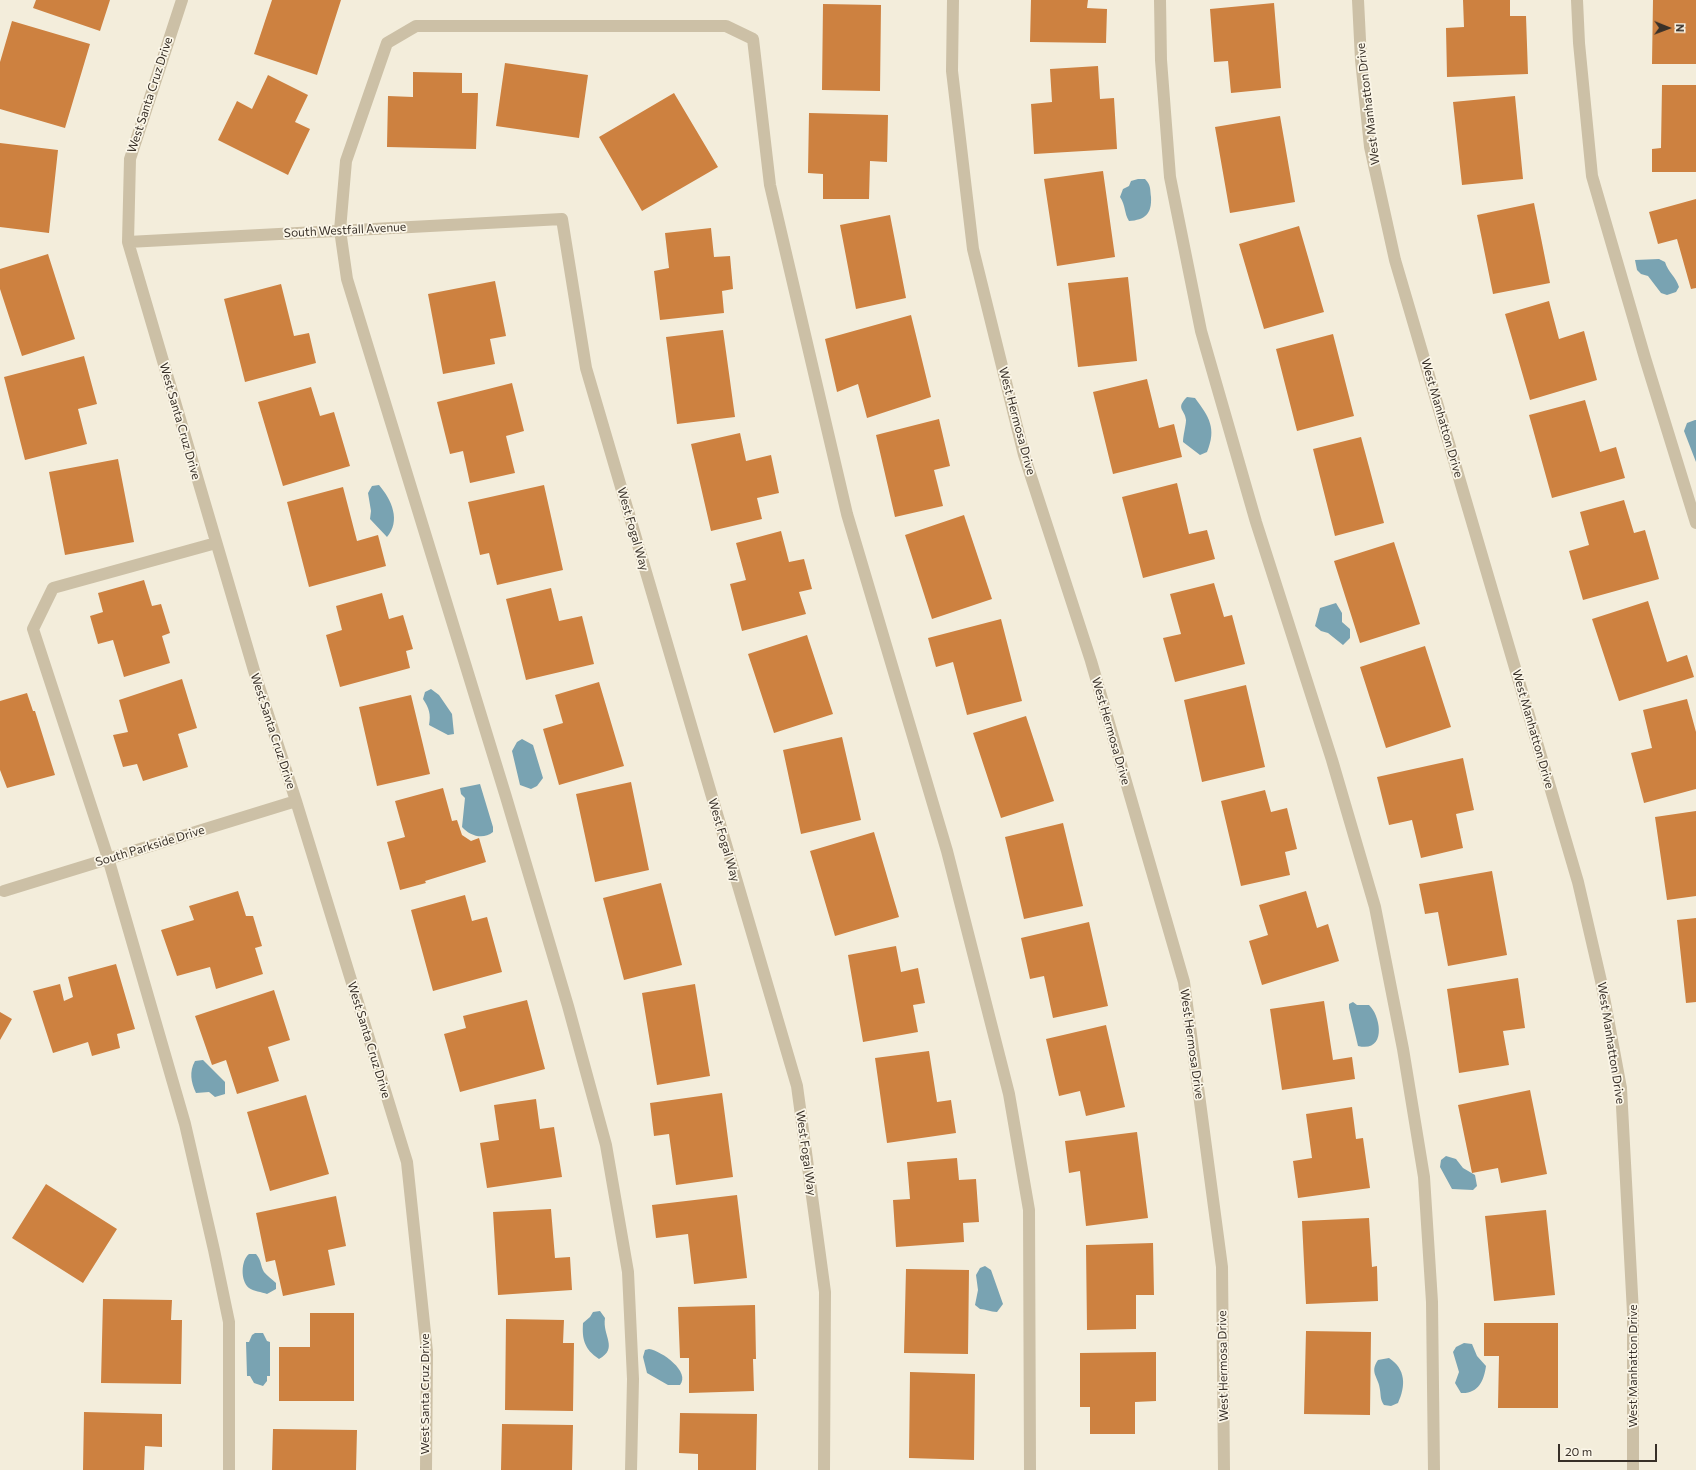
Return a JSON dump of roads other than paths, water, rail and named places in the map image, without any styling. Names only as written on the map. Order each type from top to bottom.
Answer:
[{"type":"street","name":"West Santa Cruz Drive","points":[[182,0],[130,159],[128,242],[254,674],[296,801],[407,1162],[427,1352],[426,1470]]},
{"type":"street","name":"West Hermosa Drive","points":[[953,0],[952,71],[972,248],[1024,455],[1091,661],[1184,982],[1222,1267],[1224,1470]]},
{"type":"street","points":[[1160,0],[1161,60],[1170,177],[1201,331],[1256,522],[1332,760],[1375,907],[1403,1049],[1424,1177],[1432,1302],[1434,1470]]},
{"type":"street","name":"West Manhatton Drive","points":[[1358,0],[1361,60],[1370,147],[1395,260],[1578,882],[1601,981],[1621,1088],[1633,1313],[1633,1470]]},
{"type":"street","points":[[1577,0],[1579,43],[1592,176],[1645,358],[1696,523]]},
{"type":"street","points":[[632,1470],[633,1379],[628,1272],[606,1145],[568,1006],[506,797],[347,279],[340,230],[346,161],[387,42],[416,26],[726,26],[753,39],[770,185],[847,514],[947,851],[1009,1094],[1029,1210],[1030,1470]]},
{"type":"street","name":"South Westfall Avenue","points":[[128,242],[562,219]]},
{"type":"street","name":"West Fogal Way","points":[[562,219],[586,368],[797,1086],[825,1292],[824,1470]]},
{"type":"street","points":[[216,543],[53,588],[33,629],[108,858],[185,1124],[229,1322],[229,1470]]},
{"type":"street","name":"South Parkside Drive","points":[[4,891],[296,801]]},
{"type":"water","points":[[1145,179],[1149,185],[1151,197],[1150,208],[1149,212],[1143,217],[1129,221],[1120,197],[1123,189],[1129,186],[1131,181]]},
{"type":"water","points":[[1659,259],[1665,262],[1678,283],[1679,287],[1676,292],[1667,295],[1661,293],[1648,276],[1641,274],[1637,270],[1635,260]]},
{"type":"water","points":[[1187,397],[1195,398],[1208,417],[1210,423],[1210,444],[1207,452],[1200,455],[1183,442],[1186,420],[1181,407],[1183,401]]},
{"type":"water","points":[[1695,420],[1696,462],[1684,431],[1687,423]]},
{"type":"water","points":[[379,485],[388,497],[394,517],[391,531],[387,537],[370,519],[371,511],[368,493],[372,486]]},
{"type":"water","points":[[1336,603],[1342,613],[1342,622],[1350,629],[1350,638],[1343,645],[1328,633],[1321,631],[1315,626],[1320,608]]},
{"type":"water","points":[[431,689],[439,695],[452,714],[454,734],[448,735],[429,725],[429,711],[423,699],[425,692]]},
{"type":"water","points":[[522,739],[533,745],[543,778],[537,786],[531,789],[520,785],[512,751],[517,742]]},
{"type":"water","points":[[480,784],[493,827],[493,832],[485,836],[473,835],[462,827],[465,798],[461,794],[460,788]]},
{"type":"water","points":[[1353,1002],[1357,1005],[1369,1005],[1376,1017],[1379,1032],[1377,1039],[1374,1044],[1367,1047],[1358,1046],[1349,1008],[1349,1004]]},
{"type":"water","points":[[203,1060],[225,1082],[225,1094],[215,1097],[209,1092],[196,1093],[191,1073],[195,1061]]},
{"type":"water","points":[[1446,1156],[1456,1159],[1463,1168],[1475,1175],[1477,1186],[1473,1190],[1452,1189],[1440,1167],[1441,1160]]},
{"type":"water","points":[[249,1254],[256,1254],[264,1272],[276,1283],[276,1289],[267,1294],[251,1289],[246,1285],[243,1276],[243,1266],[246,1257]]},
{"type":"water","points":[[985,1266],[991,1270],[1003,1304],[997,1312],[980,1309],[975,1305],[978,1290],[976,1275],[980,1268]]},
{"type":"water","points":[[600,1311],[605,1318],[609,1346],[605,1355],[599,1359],[590,1351],[585,1343],[583,1323],[593,1312]]},
{"type":"water","points":[[255,1333],[263,1333],[267,1341],[270,1342],[270,1376],[267,1376],[267,1381],[263,1386],[254,1383],[250,1376],[247,1376],[246,1342],[249,1342],[252,1335]]},
{"type":"water","points":[[1464,1343],[1472,1344],[1477,1356],[1486,1366],[1484,1377],[1479,1386],[1467,1393],[1461,1393],[1455,1383],[1459,1372],[1453,1352],[1456,1347]]},
{"type":"water","points":[[649,1349],[661,1354],[674,1363],[682,1374],[680,1385],[668,1385],[647,1373],[643,1357],[645,1350]]},
{"type":"water","points":[[1389,1358],[1399,1367],[1403,1378],[1401,1397],[1398,1403],[1391,1406],[1384,1405],[1383,1403],[1374,1372],[1375,1364],[1378,1360]]}]
